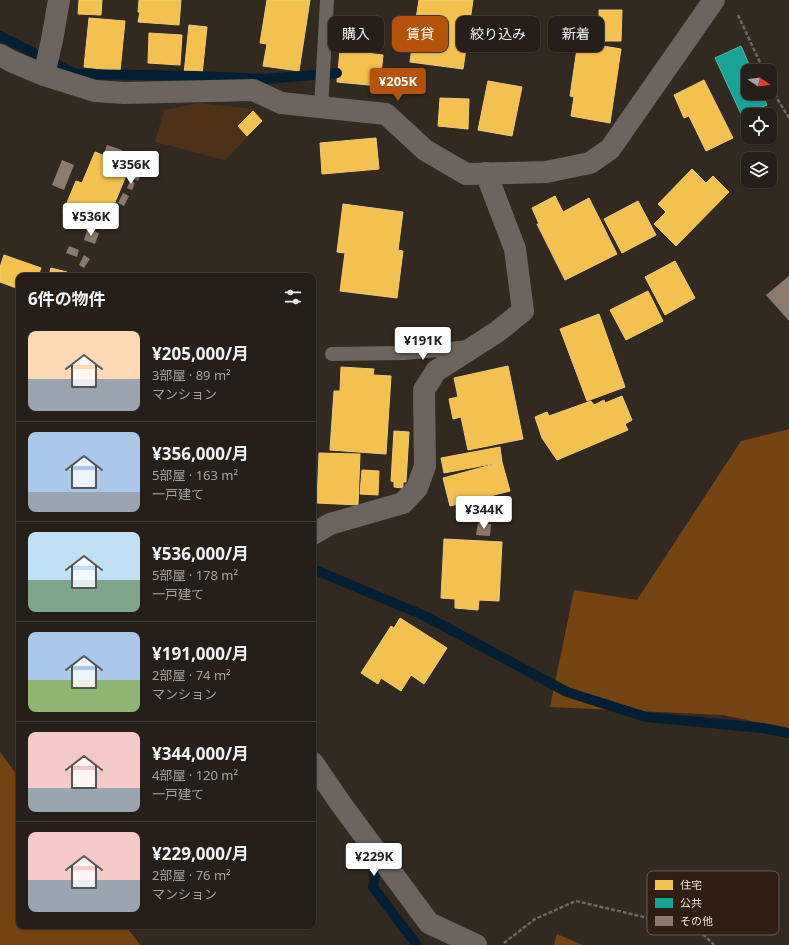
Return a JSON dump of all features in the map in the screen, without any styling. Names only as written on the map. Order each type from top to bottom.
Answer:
[{"type":"street","points":[[45,73],[59,0]]},
{"type":"street","points":[[0,55],[11,61],[95,91],[124,93],[253,90],[281,103],[321,102],[386,114],[425,150],[466,174],[546,172],[590,163],[610,149],[714,0]]},
{"type":"street","points":[[316,532],[330,524],[403,503],[417,488],[425,466],[424,390],[436,371],[497,332],[522,311],[515,249],[486,173]]},
{"type":"street","points":[[316,767],[429,923],[476,945]]},
{"type":"lane","points":[[321,102],[327,0]]},
{"type":"lane","points":[[332,354],[404,353],[474,346]]},
{"type":"path","points":[[738,14],[761,64]]},
{"type":"path","points":[[777,98],[789,118]]},
{"type":"path","points":[[502,945],[535,919],[576,901],[647,918]]},
{"type":"path","points":[[704,935],[714,945]]},
{"type":"shaded area","points":[[199,103],[253,109],[264,120],[225,160],[155,142],[164,110]]},
{"type":"shaded area","points":[[789,429],[789,729],[723,715],[550,707],[574,590],[637,600],[741,441]]},
{"type":"shaded area","points":[[0,752],[16,774],[16,929],[128,929],[140,945],[0,945]]},
{"type":"shaded area","points":[[557,934],[583,945],[554,945]]},
{"type":"building: 住宅","points":[[79,0],[102,0],[101,15],[78,14]]},
{"type":"building: 住宅","points":[[139,0],[181,0],[179,25],[138,22],[140,12],[138,12]]},
{"type":"building: 住宅","points":[[267,0],[310,0],[299,71],[263,66],[267,44],[260,43]]},
{"type":"building: 住宅","points":[[419,0],[473,0],[471,16],[456,16],[456,52],[465,52],[463,69],[410,62],[411,52],[448,52],[448,16],[416,16]]},
{"type":"building: 住宅","points":[[599,10],[622,10],[621,41],[604,41],[604,16],[599,16]]},
{"type":"building: 住宅","points":[[89,18],[125,21],[120,71],[84,67]]},
{"type":"building: 住宅","points":[[189,25],[207,27],[202,75],[184,74]]},
{"type":"building: 住宅","points":[[149,33],[182,35],[180,65],[148,63]]},
{"type":"building: 住宅","points":[[604,46],[621,49],[610,123],[571,116],[574,97],[570,96],[577,52],[604,52]]},
{"type":"building: 住宅","points":[[340,52],[357,52],[383,55],[381,74],[397,75],[395,92],[379,91],[379,86],[337,82]]},
{"type":"building: 住宅","points":[[704,80],[733,138],[706,151],[689,116],[684,118],[674,95]]},
{"type":"building: 住宅","points":[[488,81],[522,87],[512,136],[478,130]]},
{"type":"building: 住宅","points":[[440,98],[469,99],[468,129],[438,126]]},
{"type":"building: 住宅","points":[[253,111],[262,121],[247,136],[238,126]]},
{"type":"building: 住宅","points":[[376,138],[379,169],[322,174],[320,143]]},
{"type":"building: 住宅","points":[[95,152],[130,166],[104,229],[63,212],[76,181],[82,183]]},
{"type":"building: 住宅","points":[[692,169],[706,183],[713,176],[729,192],[676,246],[654,224],[666,212],[658,204]]},
{"type":"building: 住宅","points":[[555,196],[563,212],[589,198],[617,254],[565,280],[537,224],[539,224],[532,208]]},
{"type":"building: 住宅","points":[[638,201],[656,235],[622,253],[604,219]]},
{"type":"building: 住宅","points":[[343,204],[403,212],[398,250],[403,251],[397,298],[340,291],[345,253],[337,252]]},
{"type":"building: 住宅","points":[[4,255],[41,268],[39,273],[16,273],[16,288],[0,282],[0,267]]},
{"type":"building: 住宅","points":[[675,261],[695,298],[665,315],[645,277]]},
{"type":"building: 住宅","points":[[51,268],[67,272],[66,273],[50,273]]},
{"type":"building: 住宅","points":[[648,291],[663,321],[626,340],[610,310]]},
{"type":"building: 住宅","points":[[599,314],[625,387],[587,401],[560,329]]},
{"type":"building: 住宅","points":[[508,366],[523,439],[468,450],[461,417],[453,419],[449,399],[458,397],[454,378]]},
{"type":"building: 住宅","points":[[341,367],[374,369],[373,375],[391,376],[386,454],[330,450],[334,391],[340,391]]},
{"type":"building: 住宅","points":[[622,396],[632,420],[625,424],[628,430],[557,460],[542,438],[535,417],[547,412],[549,416],[591,401],[594,405],[604,400],[605,403]]},
{"type":"building: 住宅","points":[[394,431],[409,432],[406,482],[403,482],[403,488],[394,487],[394,482],[391,481]]},
{"type":"building: 住宅","points":[[500,447],[502,462],[444,473],[441,458]]},
{"type":"building: 住宅","points":[[319,453],[360,454],[358,505],[317,503]]},
{"type":"building: 住宅","points":[[502,462],[510,491],[450,506],[443,478]]},
{"type":"building: 住宅","points":[[362,470],[379,471],[378,495],[360,494]]},
{"type":"building: 住宅","points":[[444,539],[502,542],[499,601],[479,600],[478,610],[455,608],[455,599],[441,598]]},
{"type":"building: 住宅","points":[[400,618],[447,648],[424,684],[411,675],[401,691],[381,678],[378,684],[361,673],[391,626],[394,628]]},
{"type":"building: 公共","points":[[741,46],[749,64],[741,64],[741,100],[765,100],[767,105],[760,108],[741,108],[741,114],[715,58]]},
{"type":"building: その他","points":[[107,145],[122,150],[119,158],[104,153]]},
{"type":"building: その他","points":[[126,151],[136,155],[134,161],[124,157]]},
{"type":"building: その他","points":[[62,160],[74,165],[64,190],[52,185]]},
{"type":"building: その他","points":[[137,168],[143,171],[138,181],[132,178]]},
{"type":"building: その他","points":[[130,180],[135,183],[132,190],[127,188]]},
{"type":"building: その他","points":[[123,193],[129,196],[124,206],[118,203]]},
{"type":"building: その他","points":[[87,230],[99,233],[95,244],[84,240]]},
{"type":"building: その他","points":[[69,246],[79,250],[77,257],[66,253]]},
{"type":"building: その他","points":[[84,255],[90,259],[84,268],[79,265]]},
{"type":"building: その他","points":[[789,276],[789,321],[766,295]]},
{"type":"building: その他","points":[[478,523],[491,524],[490,536],[476,535]]},
{"type":"waterway","points":[[0,36],[76,74],[265,79],[337,73]]},
{"type":"waterway","points":[[316,570],[425,616],[567,692],[646,717],[763,728],[789,733]]},
{"type":"waterway","points":[[371,858],[376,864],[373,887],[417,945]]}]
